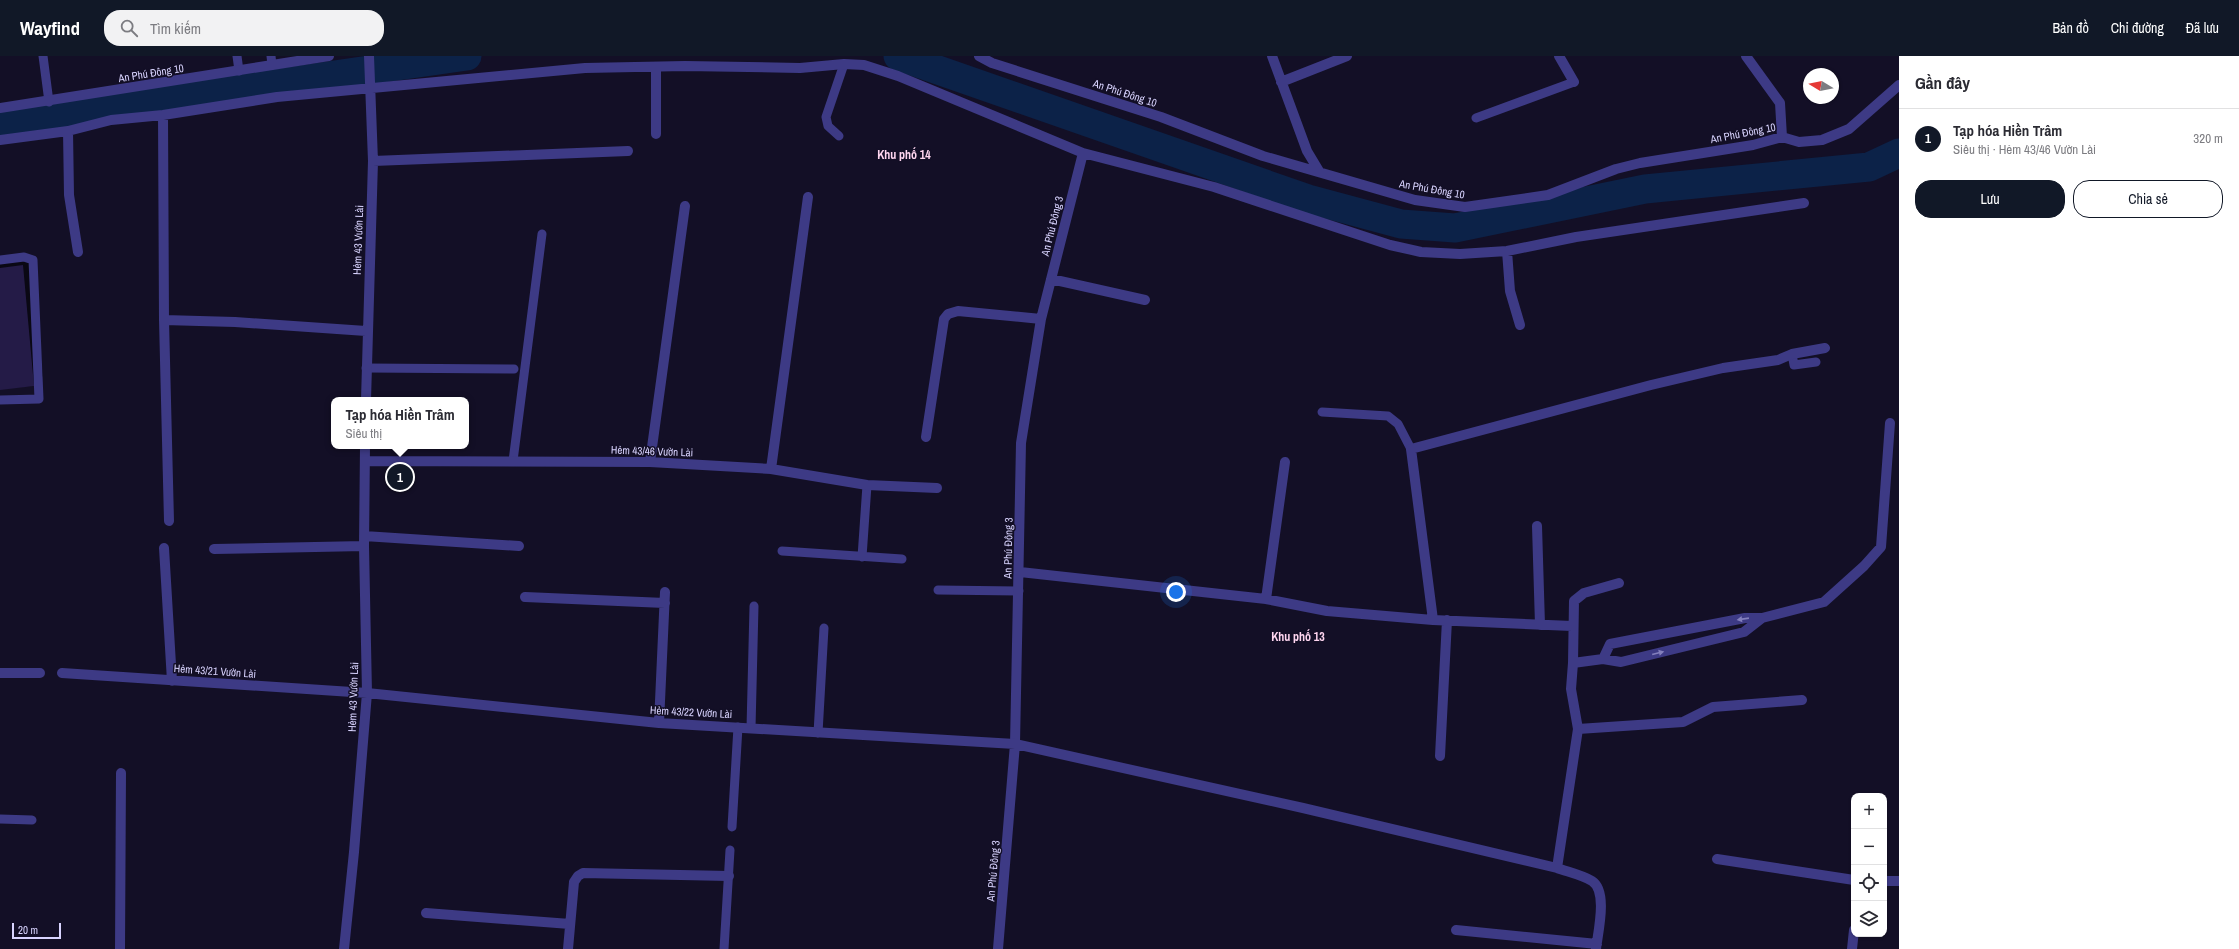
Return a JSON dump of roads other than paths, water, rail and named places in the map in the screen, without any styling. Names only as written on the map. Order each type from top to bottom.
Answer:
[{"type":"street","name":"An Phú Đông 10","points":[[0,108],[49,102],[239,71],[271,61],[329,56]]},
{"type":"street","name":"Hẻm 43 Vườn Lài","points":[[366,397],[366,331],[373,161],[369,56]]},
{"type":"street","name":"An Phú Đông 10","points":[[979,56],[992,64],[1161,117],[1263,156],[1358,185],[1415,200],[1465,207],[1548,195],[1616,169],[1640,163],[1753,145],[1782,138],[1799,142],[1822,140],[1849,129],[1899,85]]},
{"type":"street","points":[[1272,56],[1307,151],[1319,172]]},
{"type":"street","points":[[1281,82],[1347,56]]},
{"type":"street","points":[[1559,56],[1574,82]]},
{"type":"street","points":[[1746,56],[1780,103],[1782,138]]},
{"type":"street","points":[[0,140],[68,132],[111,120],[163,115],[370,84],[585,68],[800,68],[844,64],[864,66],[898,76],[1084,153],[1214,186],[1405,249],[1421,252],[1460,254],[1507,251],[1576,237],[1804,203]]},
{"type":"street","points":[[656,67],[656,134]]},
{"type":"street","points":[[163,115],[164,320],[169,521]]},
{"type":"street","points":[[68,132],[69,195],[78,252]]},
{"type":"street","points":[[373,161],[628,151]]},
{"type":"street","name":"An Phú Đông 3","points":[[998,949],[1015,744],[1020,572],[1021,443],[1041,319],[1084,153]]},
{"type":"street","points":[[771,469],[808,197]]},
{"type":"street","points":[[650,462],[685,206]]},
{"type":"street","points":[[1507,251],[1510,291],[1520,325]]},
{"type":"street","points":[[1051,279],[1145,300]]},
{"type":"street","points":[[926,437],[944,319],[948,314],[958,312],[1041,319]]},
{"type":"street","points":[[164,320],[235,322],[366,331]]},
{"type":"street","points":[[1433,620],[1411,449],[1651,385],[1722,368],[1778,360],[1792,354],[1825,348]]},
{"type":"street","points":[[1602,660],[1610,644],[1745,618],[1762,618],[1824,602],[1864,566],[1881,547],[1890,423]]},
{"type":"street","name":"Hẻm 43 Vườn Lài","points":[[344,949],[354,852],[367,693],[364,541],[365,449]]},
{"type":"street","name":"Hẻm 43/46 Vườn Lài","points":[[365,461],[650,462],[771,469],[867,485],[937,488]]},
{"type":"street","points":[[1266,599],[1285,462]]},
{"type":"street","points":[[1537,526],[1540,625]]},
{"type":"street","points":[[214,549],[364,541],[519,546]]},
{"type":"street","points":[[164,548],[172,680]]},
{"type":"street","points":[[1020,572],[1266,599],[1327,611],[1433,620],[1572,626]]},
{"type":"street","points":[[1557,868],[1578,730],[1571,689],[1573,663],[1572,607],[1577,596],[1619,583]]},
{"type":"street","points":[[659,723],[665,592]]},
{"type":"street","points":[[525,597],[665,603]]},
{"type":"street","points":[[1573,663],[1602,660],[1620,662],[1744,632],[1762,618]]},
{"type":"street","points":[[1440,756],[1447,620]]},
{"type":"street","points":[[0,673],[40,673]]},
{"type":"street","name":"Hẻm 43/21 Vườn Lài","points":[[62,673],[367,693]]},
{"type":"street","name":"Hẻm 43/22 Vườn Lài","points":[[367,693],[659,723],[1015,744],[1303,808],[1557,868],[1592,881],[1598,886],[1602,898],[1597,947]]},
{"type":"street","points":[[1578,730],[1683,722],[1713,707],[1802,700]]},
{"type":"street","points":[[120,949],[121,773]]},
{"type":"street","points":[[1717,859],[1851,880]]},
{"type":"street","points":[[568,949],[574,882],[578,876],[583,873],[729,876]]},
{"type":"street","points":[[1887,881],[1899,881]]},
{"type":"street","points":[[426,913],[570,924]]},
{"type":"street","points":[[1456,930],[1597,947]]},
{"type":"street","points":[[1852,949],[1853,937]]},
{"type":"lane","points":[[43,56],[49,102]]},
{"type":"lane","points":[[237,56],[239,71]]},
{"type":"lane","points":[[839,136],[828,126],[826,118],[844,64]]},
{"type":"lane","points":[[1476,118],[1574,82]]},
{"type":"lane","points":[[513,461],[542,234]]},
{"type":"lane","points":[[0,260],[24,258],[33,260],[39,399],[0,400]]},
{"type":"lane","points":[[1792,354],[1794,365],[1816,362]]},
{"type":"lane","points":[[366,368],[514,369]]},
{"type":"lane","points":[[1322,412],[1388,416],[1398,424],[1411,449]]},
{"type":"lane","points":[[862,557],[867,485]]},
{"type":"lane","points":[[782,551],[902,559]]},
{"type":"lane","points":[[938,590],[1019,591]]},
{"type":"lane","points":[[751,728],[754,606]]},
{"type":"lane","points":[[818,733],[824,628]]},
{"type":"lane","points":[[732,827],[738,727]]},
{"type":"lane","points":[[0,819],[32,820]]},
{"type":"lane","points":[[724,949],[730,850]]},
{"type":"waterway","points":[[0,123],[467,56]]},
{"type":"waterway","points":[[898,56],[1308,199],[1401,224],[1455,228],[1645,189],[1869,167],[1899,153]]},
{"type":"place","name":"Tạp hóa Hiền Trâm","points":[[400,477]]},
{"type":"district","name":"Khu phố 14","points":[[904,155]]},
{"type":"district","name":"Khu phố 13","points":[[1298,637]]}]
